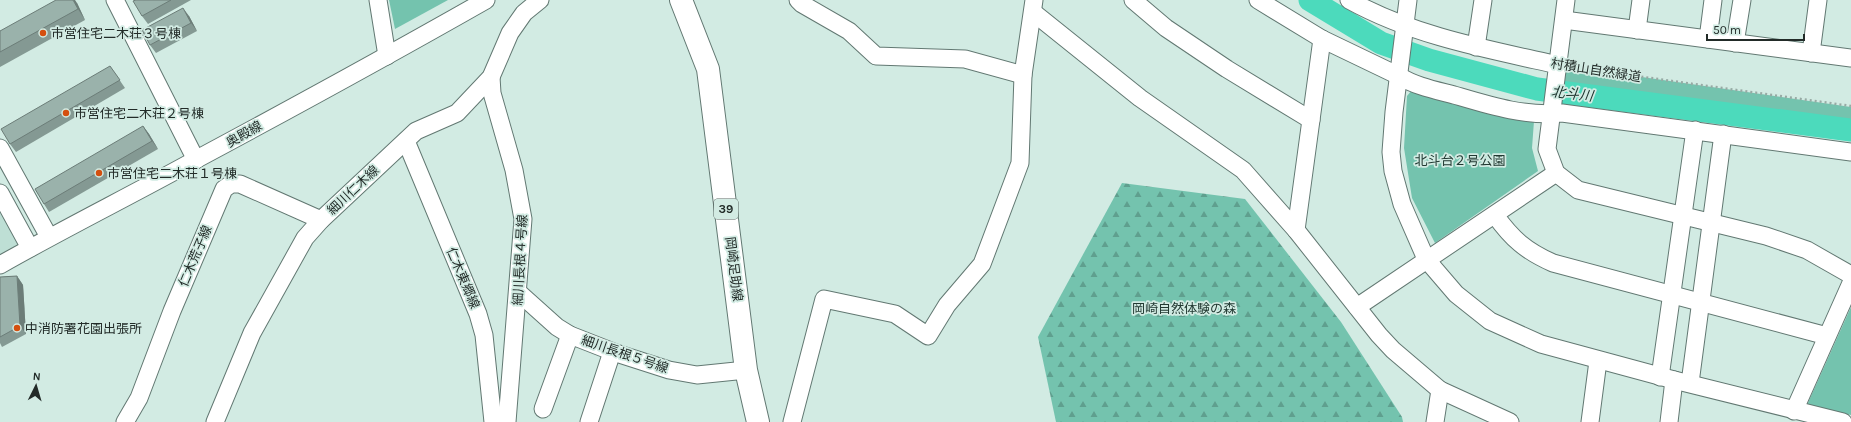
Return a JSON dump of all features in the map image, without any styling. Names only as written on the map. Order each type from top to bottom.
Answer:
[{"type":"main road","name":"岡崎足助線","points":[[681,0],[708,69],[746,370],[758,422]]},
{"type":"street","points":[[115,0],[196,160]]},
{"type":"street","points":[[378,0],[388,56]]},
{"type":"street","name":"奥殿線","points":[[0,265],[49,237],[196,160],[388,56],[486,0]]},
{"type":"street","name":"細川仁木線","points":[[215,422],[255,326],[305,238],[321,220],[416,131],[457,113],[491,77],[510,33],[524,13],[540,0]]},
{"type":"street","points":[[798,0],[802,4],[849,31],[876,56],[965,59],[1023,75]]},
{"type":"street","points":[[1133,0],[1166,28],[1227,69],[1312,120]]},
{"type":"street","points":[[1258,0],[1322,39],[1399,72],[1410,83],[1485,104],[1526,113],[1552,110],[1562,113],[1851,152]]},
{"type":"street","name":"村積山自然緑道","points":[[1349,0],[1404,31],[1476,47],[1557,69]]},
{"type":"street","points":[[1408,0],[1392,128],[1391,152],[1393,171],[1402,204],[1426,259],[1456,294],[1490,321],[1541,344],[1598,361],[1843,422]]},
{"type":"street","points":[[1476,47],[1483,0]]},
{"type":"street","points":[[1566,0],[1547,149],[1556,173],[1578,190],[1766,236],[1807,250],[1851,275]]},
{"type":"street","points":[[1637,30],[1641,0]]},
{"type":"street","points":[[1708,39],[1713,0]]},
{"type":"street","points":[[1735,43],[1742,0]]},
{"type":"street","points":[[1811,53],[1818,0]]},
{"type":"street","points":[[792,422],[824,299],[895,314],[928,336],[947,305],[982,264],[1020,162],[1023,75],[1034,6]]},
{"type":"street","points":[[1034,6],[1140,98],[1243,170],[1296,230],[1357,308],[1393,350],[1440,390],[1510,422]]},
{"type":"street","points":[[1564,20],[1851,58]]},
{"type":"street","points":[[1296,230],[1322,39]]},
{"type":"street","name":"細川長根４号線","points":[[491,77],[492,93],[514,170],[523,219],[507,422]]},
{"type":"street","points":[[1675,380],[1671,295],[1695,130]]},
{"type":"street","points":[[1669,422],[1675,380],[1701,304],[1723,134]]},
{"type":"street","name":"仁木東郷線","points":[[406,141],[478,314],[484,335],[493,422]]},
{"type":"street","points":[[0,148],[49,237]]},
{"type":"street","points":[[1357,308],[1426,259],[1495,215],[1556,173]]},
{"type":"street","name":"仁木荒子線","points":[[125,422],[139,398],[172,311],[224,188],[231,184],[240,184],[321,220]]},
{"type":"street","points":[[0,193],[30,248]]},
{"type":"street","points":[[1495,215],[1517,242],[1540,258],[1553,263],[1701,304],[1827,336]]},
{"type":"street","points":[[1794,411],[1851,283]]},
{"type":"street","name":"細川長根５号線","points":[[518,292],[557,327],[570,335],[612,352],[669,370],[698,375],[746,370]]},
{"type":"street","points":[[544,409],[570,335]]},
{"type":"street","points":[[589,422],[612,352]]},
{"type":"street","points":[[1590,422],[1598,361]]},
{"type":"street","points":[[1435,422],[1440,390]]},
{"type":"path","name":"村積山自然緑道","points":[[1557,69],[1851,106]]},
{"type":"shaded area","points":[[0,205],[21,244],[0,256]]},
{"type":"green space","points":[[389,0],[448,0],[395,29]]},
{"type":"green space","points":[[1558,65],[1851,107],[1851,128],[1555,87]]},
{"type":"green space","name":"北斗台２号公園","points":[[1412,90],[1534,121],[1532,148],[1538,171],[1435,243],[1412,198],[1404,148],[1407,96]]},
{"type":"green space","name":"岡崎自然体験の森","points":[[1122,183],[1245,199],[1341,322],[1402,417],[1403,422],[1056,422],[1038,337]]},
{"type":"green space","points":[[1851,307],[1851,415],[1807,405]]},
{"type":"building","points":[[56,0],[73,0],[78,9],[0,52],[0,31]]},
{"type":"building","points":[[171,0],[142,16],[133,1]]},
{"type":"building","points":[[183,8],[191,23],[150,45],[142,30]]},
{"type":"building","points":[[110,66],[120,80],[10,144],[1,129]]},
{"type":"building","points":[[143,126],[152,141],[44,204],[35,189]]},
{"type":"building","points":[[17,276],[20,326],[0,337],[0,277]]},
{"type":"waterway","name":"北斗川","points":[[1310,0],[1381,43],[1429,60],[1537,89],[1851,130]]},
{"type":"place","name":"市営住宅二木荘３号棟","points":[[43,33]]},
{"type":"place","name":"市営住宅二木荘２号棟","points":[[66,113]]},
{"type":"place","name":"市営住宅二木荘１号棟","points":[[99,173]]},
{"type":"place","name":"中消防署花園出張所","points":[[17,328]]}]
